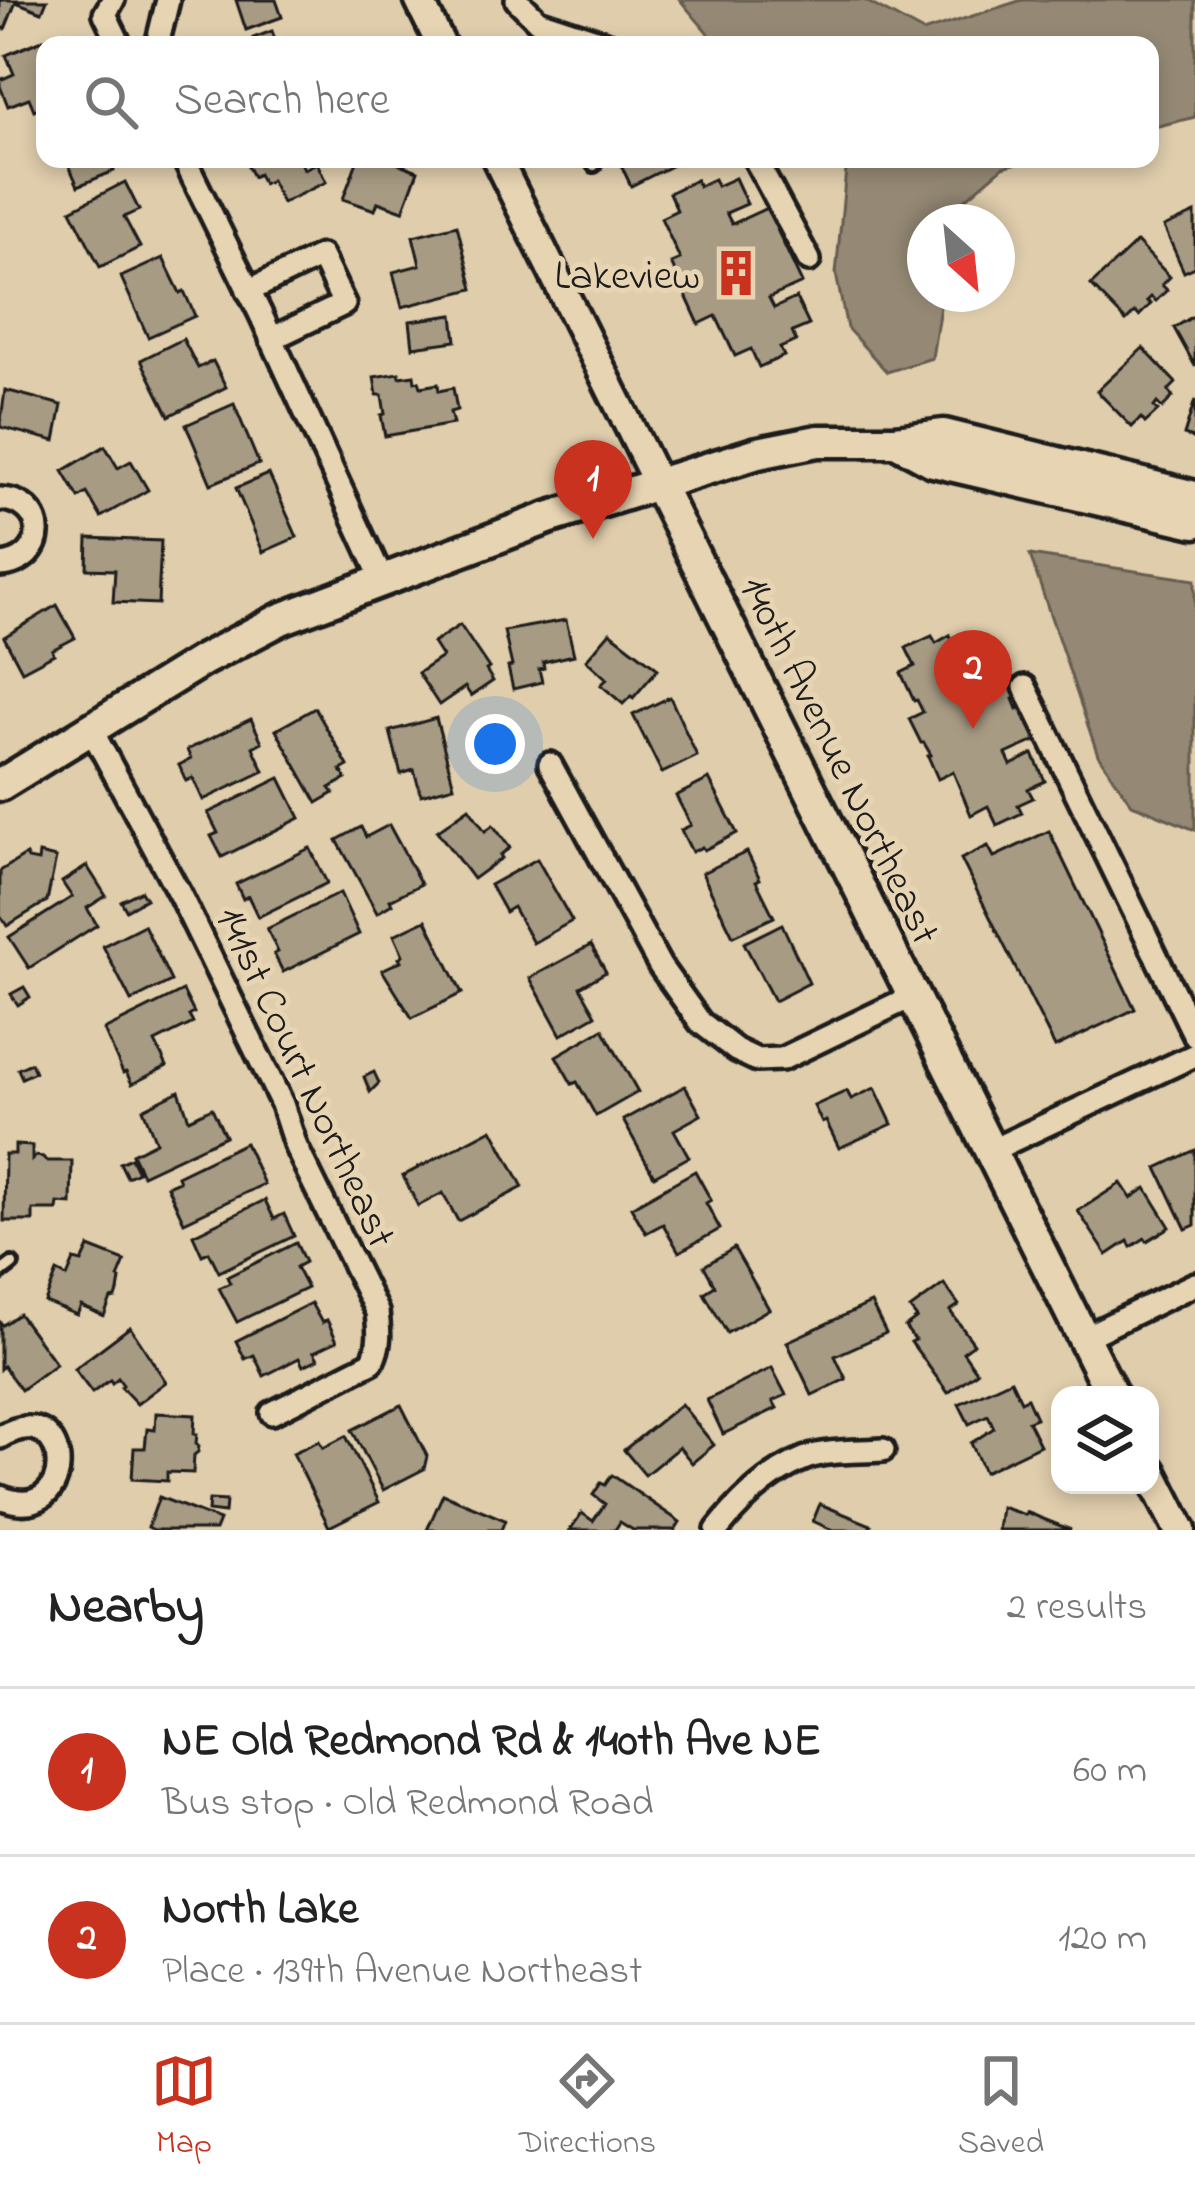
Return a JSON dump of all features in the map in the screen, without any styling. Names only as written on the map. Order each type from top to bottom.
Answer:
[{"type":"main road","points":[[3,775],[281,619],[548,518],[758,453],[818,441],[896,441],[944,435],[1195,497]]},
{"type":"main road","points":[[896,441],[933,461],[1195,522]]},
{"type":"main road","name":"140th Avenue Northeast","points":[[658,484],[1107,1386]]},
{"type":"main road","points":[[1159,1489],[1180,1530]]},
{"type":"street","points":[[113,0],[105,14],[116,36]]},
{"type":"street","points":[[159,36],[168,0]]},
{"type":"street","points":[[418,0],[436,36]]},
{"type":"street","points":[[517,0],[538,21],[584,36]]},
{"type":"street","points":[[188,168],[382,579]]},
{"type":"street","name":"140th Avenue Northeast","points":[[501,168],[658,484]]},
{"type":"street","points":[[760,168],[809,260]]},
{"type":"street","points":[[248,291],[321,256],[344,304],[271,339]]},
{"type":"street","points":[[0,499],[26,507],[34,516],[37,539],[24,558],[0,565]]},
{"type":"street","points":[[1025,687],[1195,1036]]},
{"type":"street","name":"141st Court Northeast","points":[[92,729],[211,958],[377,1312],[380,1336],[372,1362],[272,1414]]},
{"type":"street","points":[[550,764],[660,966],[700,1022],[736,1050],[757,1060],[782,1059],[913,996]]},
{"type":"street","points":[[989,1151],[1195,1055]]},
{"type":"street","points":[[1083,1338],[1195,1284]]},
{"type":"street","points":[[0,1437],[20,1429],[45,1437],[54,1446],[60,1471],[56,1484],[40,1501],[16,1504],[0,1497]]},
{"type":"street","points":[[717,1530],[734,1508],[777,1474],[810,1456],[883,1450]]},
{"type":"lane","points":[[538,21],[540,36]]},
{"type":"lane","points":[[0,1273],[12,1264]]},
{"type":"shaded area","points":[[680,0],[864,0],[923,32],[1022,0],[1195,0],[1195,117],[1159,126],[1159,36],[710,36]]},
{"type":"shaded area","points":[[846,168],[1002,168],[962,204],[907,204],[907,312],[939,312],[932,358],[887,372],[847,328],[836,274]]},
{"type":"shaded area","points":[[1030,555],[1195,580],[1195,830],[1132,804],[1098,755]]},
{"type":"building","points":[[0,0],[47,0],[42,12],[16,2],[5,29],[0,27]]},
{"type":"building","points":[[236,0],[276,0],[282,17],[246,30]]},
{"type":"building","points":[[36,43],[36,109],[29,98],[8,106],[0,80],[14,74],[6,55]]},
{"type":"building","points":[[70,168],[113,168],[114,171],[78,186]]},
{"type":"building","points":[[248,168],[319,168],[326,182],[282,203],[271,180],[263,184],[258,174],[253,177]]},
{"type":"building","points":[[355,168],[418,171],[403,211],[378,202],[375,210],[343,199]]},
{"type":"building","points":[[622,168],[667,168],[631,186]]},
{"type":"building","name":"Lakeview","points":[[735,178],[747,204],[726,213],[732,224],[767,208],[802,283],[769,298],[774,308],[796,298],[809,325],[792,332],[796,341],[780,348],[784,356],[759,367],[751,349],[735,356],[716,316],[699,324],[671,263],[680,259],[661,218],[677,210],[669,193],[696,180],[699,186],[714,179],[717,186]]},
{"type":"building","points":[[125,182],[139,210],[124,217],[140,247],[100,267],[71,210]]},
{"type":"building","points":[[1195,213],[1195,267],[1184,272],[1164,227]]},
{"type":"building","points":[[457,225],[473,289],[402,307],[393,272],[420,265],[413,236]]},
{"type":"building","points":[[1137,242],[1170,277],[1162,285],[1167,290],[1156,301],[1151,297],[1147,301],[1151,304],[1139,316],[1135,312],[1126,321],[1091,285]]},
{"type":"building","points":[[163,258],[195,316],[148,337],[121,277]]},
{"type":"building","points":[[453,315],[456,341],[413,347],[410,321]]},
{"type":"building","points":[[1192,317],[1195,323],[1195,366],[1174,328]]},
{"type":"building","points":[[183,339],[198,368],[213,361],[226,387],[169,416],[141,360]]},
{"type":"building","points":[[1143,348],[1176,383],[1168,391],[1173,397],[1162,408],[1157,403],[1158,411],[1132,427],[1097,391]]},
{"type":"building","points":[[399,373],[400,377],[414,375],[421,387],[453,388],[457,410],[450,412],[453,424],[385,436],[382,395],[377,395],[374,377]]},
{"type":"building","points":[[5,390],[62,405],[55,441],[0,427]]},
{"type":"building","points":[[1195,400],[1195,439],[1184,435]]},
{"type":"building","points":[[234,404],[259,464],[211,484],[186,425]]},
{"type":"building","points":[[105,446],[118,468],[131,461],[148,490],[101,517],[87,493],[79,498],[63,471]]},
{"type":"building","points":[[269,474],[297,537],[263,552],[236,488]]},
{"type":"building","points":[[88,538],[161,541],[158,604],[113,602],[115,570],[87,569]]},
{"type":"building","points":[[57,605],[75,638],[22,671],[4,637]]},
{"type":"building","points":[[566,620],[574,655],[543,662],[544,668],[539,669],[542,682],[513,689],[504,631]]},
{"type":"building","points":[[460,625],[493,681],[471,696],[465,687],[439,705],[418,673],[442,657],[433,643]]},
{"type":"building","points":[[610,632],[658,669],[623,704],[601,685],[607,679],[586,660]]},
{"type":"building","points":[[973,634],[986,660],[965,671],[969,681],[1001,664],[1017,697],[1013,699],[1017,709],[1021,707],[1037,740],[1006,754],[1011,765],[1033,754],[1045,781],[1028,789],[1033,798],[1018,805],[1022,813],[997,825],[988,806],[971,815],[953,772],[938,779],[931,755],[909,719],[923,712],[901,673],[915,666],[906,648],[932,636],[936,643],[950,635],[953,643]]},
{"type":"building","points":[[670,697],[697,756],[662,773],[633,715]]},
{"type":"building","points":[[315,708],[348,766],[341,770],[346,779],[317,803],[276,730]]},
{"type":"building","points":[[436,718],[454,786],[421,795],[414,770],[401,774],[390,731]]},
{"type":"building","points":[[251,719],[262,742],[253,747],[264,771],[203,800],[193,778],[186,781],[179,765],[191,759],[187,750]]},
{"type":"building","points":[[280,778],[300,818],[222,857],[211,836],[218,833],[208,813]]},
{"type":"building","points":[[709,779],[737,833],[692,852],[681,830],[691,825],[676,796]]},
{"type":"building","points":[[469,808],[485,831],[493,825],[510,848],[473,879],[437,831]]},
{"type":"building","points":[[389,825],[421,884],[390,900],[392,904],[377,913],[337,840],[361,827],[366,837]]},
{"type":"building","points":[[1049,831],[1135,1009],[1055,1047],[961,859],[988,846],[994,857]]},
{"type":"building","points":[[310,848],[327,883],[258,917],[236,884]]},
{"type":"building","points":[[747,852],[774,917],[733,936],[702,873]]},
{"type":"building","points":[[39,854],[56,858],[47,901],[7,926],[0,915],[0,871],[26,855],[38,861]]},
{"type":"building","points":[[537,859],[572,921],[533,943],[513,907],[505,912],[490,885]]},
{"type":"building","points":[[87,866],[106,896],[87,908],[97,925],[29,968],[9,937],[72,897],[62,882]]},
{"type":"building","points":[[141,891],[146,899],[126,910],[121,901]]},
{"type":"building","points":[[340,893],[359,934],[283,972],[267,929]]},
{"type":"building","points":[[426,920],[462,993],[412,1018],[382,970],[401,961],[394,935]]},
{"type":"building","points":[[782,924],[809,983],[774,1001],[744,943]]},
{"type":"building","points":[[144,925],[171,981],[131,1001],[103,946]]},
{"type":"building","points":[[591,945],[606,972],[580,987],[596,1015],[561,1035],[530,978]]},
{"type":"building","points":[[24,987],[30,997],[18,1005],[11,994]]},
{"type":"building","points":[[183,991],[194,1013],[189,1016],[193,1023],[155,1042],[167,1066],[132,1084],[104,1030]]},
{"type":"building","points":[[603,1029],[638,1092],[596,1116],[556,1056]]},
{"type":"building","points":[[31,1063],[35,1072],[22,1078],[18,1069]]},
{"type":"building","points":[[374,1072],[379,1083],[370,1092],[364,1077]]},
{"type":"building","points":[[685,1086],[701,1115],[674,1130],[689,1157],[654,1176],[623,1120]]},
{"type":"building","points":[[875,1088],[892,1124],[839,1148],[814,1106],[847,1091],[851,1099]]},
{"type":"building","points":[[179,1091],[189,1119],[212,1108],[225,1136],[142,1175],[132,1154],[156,1142],[143,1109]]},
{"type":"building","points":[[492,1129],[523,1187],[458,1221],[443,1193],[418,1206],[403,1176]]},
{"type":"building","points":[[245,1143],[264,1184],[184,1222],[167,1186],[179,1181],[177,1176]]},
{"type":"building","points":[[15,1145],[32,1146],[32,1160],[36,1156],[72,1161],[71,1204],[58,1203],[57,1210],[33,1210],[33,1221],[4,1221],[5,1154],[15,1154]]},
{"type":"building","points":[[1195,1150],[1195,1225],[1186,1229],[1157,1168]]},
{"type":"building","points":[[131,1158],[138,1172],[127,1177],[120,1163]]},
{"type":"building","points":[[695,1171],[720,1229],[679,1252],[663,1224],[646,1233],[631,1207]]},
{"type":"building","points":[[1121,1183],[1131,1198],[1146,1188],[1170,1227],[1131,1247],[1128,1241],[1107,1255],[1078,1211]]},
{"type":"building","points":[[265,1200],[274,1219],[284,1214],[294,1236],[219,1272],[209,1252],[202,1255],[193,1235]]},
{"type":"building","points":[[296,1243],[305,1262],[296,1267],[307,1288],[237,1322],[219,1288],[230,1283],[227,1277]]},
{"type":"building","points":[[89,1247],[125,1261],[116,1298],[111,1299],[104,1316],[81,1306],[77,1315],[45,1302],[57,1272],[67,1277],[74,1260],[82,1262]]},
{"type":"building","points":[[734,1248],[769,1309],[727,1333],[704,1293],[715,1286],[704,1266]]},
{"type":"building","points":[[944,1284],[959,1305],[950,1311],[974,1344],[963,1352],[977,1372],[948,1393],[905,1327],[917,1318],[910,1309]]},
{"type":"building","points":[[311,1303],[322,1323],[327,1320],[337,1341],[314,1352],[318,1359],[303,1366],[299,1358],[264,1376],[254,1355],[245,1359],[236,1341]]},
{"type":"building","points":[[871,1303],[886,1333],[835,1356],[846,1379],[812,1395],[787,1342]]},
{"type":"building","points":[[19,1314],[56,1364],[21,1390],[3,1366],[0,1369],[0,1322],[3,1325]]},
{"type":"building","points":[[130,1327],[166,1382],[137,1404],[118,1378],[92,1393],[74,1369]]},
{"type":"building","points":[[772,1368],[786,1395],[773,1401],[777,1408],[723,1434],[707,1400]]},
{"type":"building","points":[[1011,1380],[1036,1418],[1028,1421],[1040,1445],[984,1472],[971,1443],[994,1428],[988,1415],[969,1424],[959,1404]]},
{"type":"building","points":[[681,1404],[714,1445],[692,1463],[679,1447],[645,1475],[624,1450]]},
{"type":"building","points":[[401,1405],[427,1456],[424,1469],[383,1490],[352,1430]]},
{"type":"building","points":[[156,1413],[195,1415],[199,1446],[193,1473],[167,1472],[167,1481],[132,1479],[134,1448],[145,1448],[147,1429],[155,1430]]},
{"type":"building","points":[[346,1436],[379,1502],[329,1527],[293,1453],[319,1441],[323,1448]]},
{"type":"building","points":[[612,1475],[680,1522],[675,1530],[633,1530],[620,1522],[615,1530],[570,1530],[582,1513],[593,1521],[605,1504],[593,1495]]},
{"type":"building","points":[[443,1494],[505,1520],[501,1530],[427,1530]]},
{"type":"building","points":[[159,1497],[219,1520],[215,1530],[148,1527]]},
{"type":"building","points":[[209,1500],[226,1501],[225,1513],[208,1511]]},
{"type":"building","points":[[820,1504],[871,1525],[869,1530],[832,1530],[813,1521]]},
{"type":"building","points":[[1001,1507],[1026,1512],[1071,1530],[998,1530]]},
{"type":"place","name":"Lakeview","points":[[736,273]]},
{"type":"place","name":"NE Old Redmond Rd & 140th Ave NE","points":[[593,539]]},
{"type":"place","name":"North Lake","points":[[973,729]]}]
